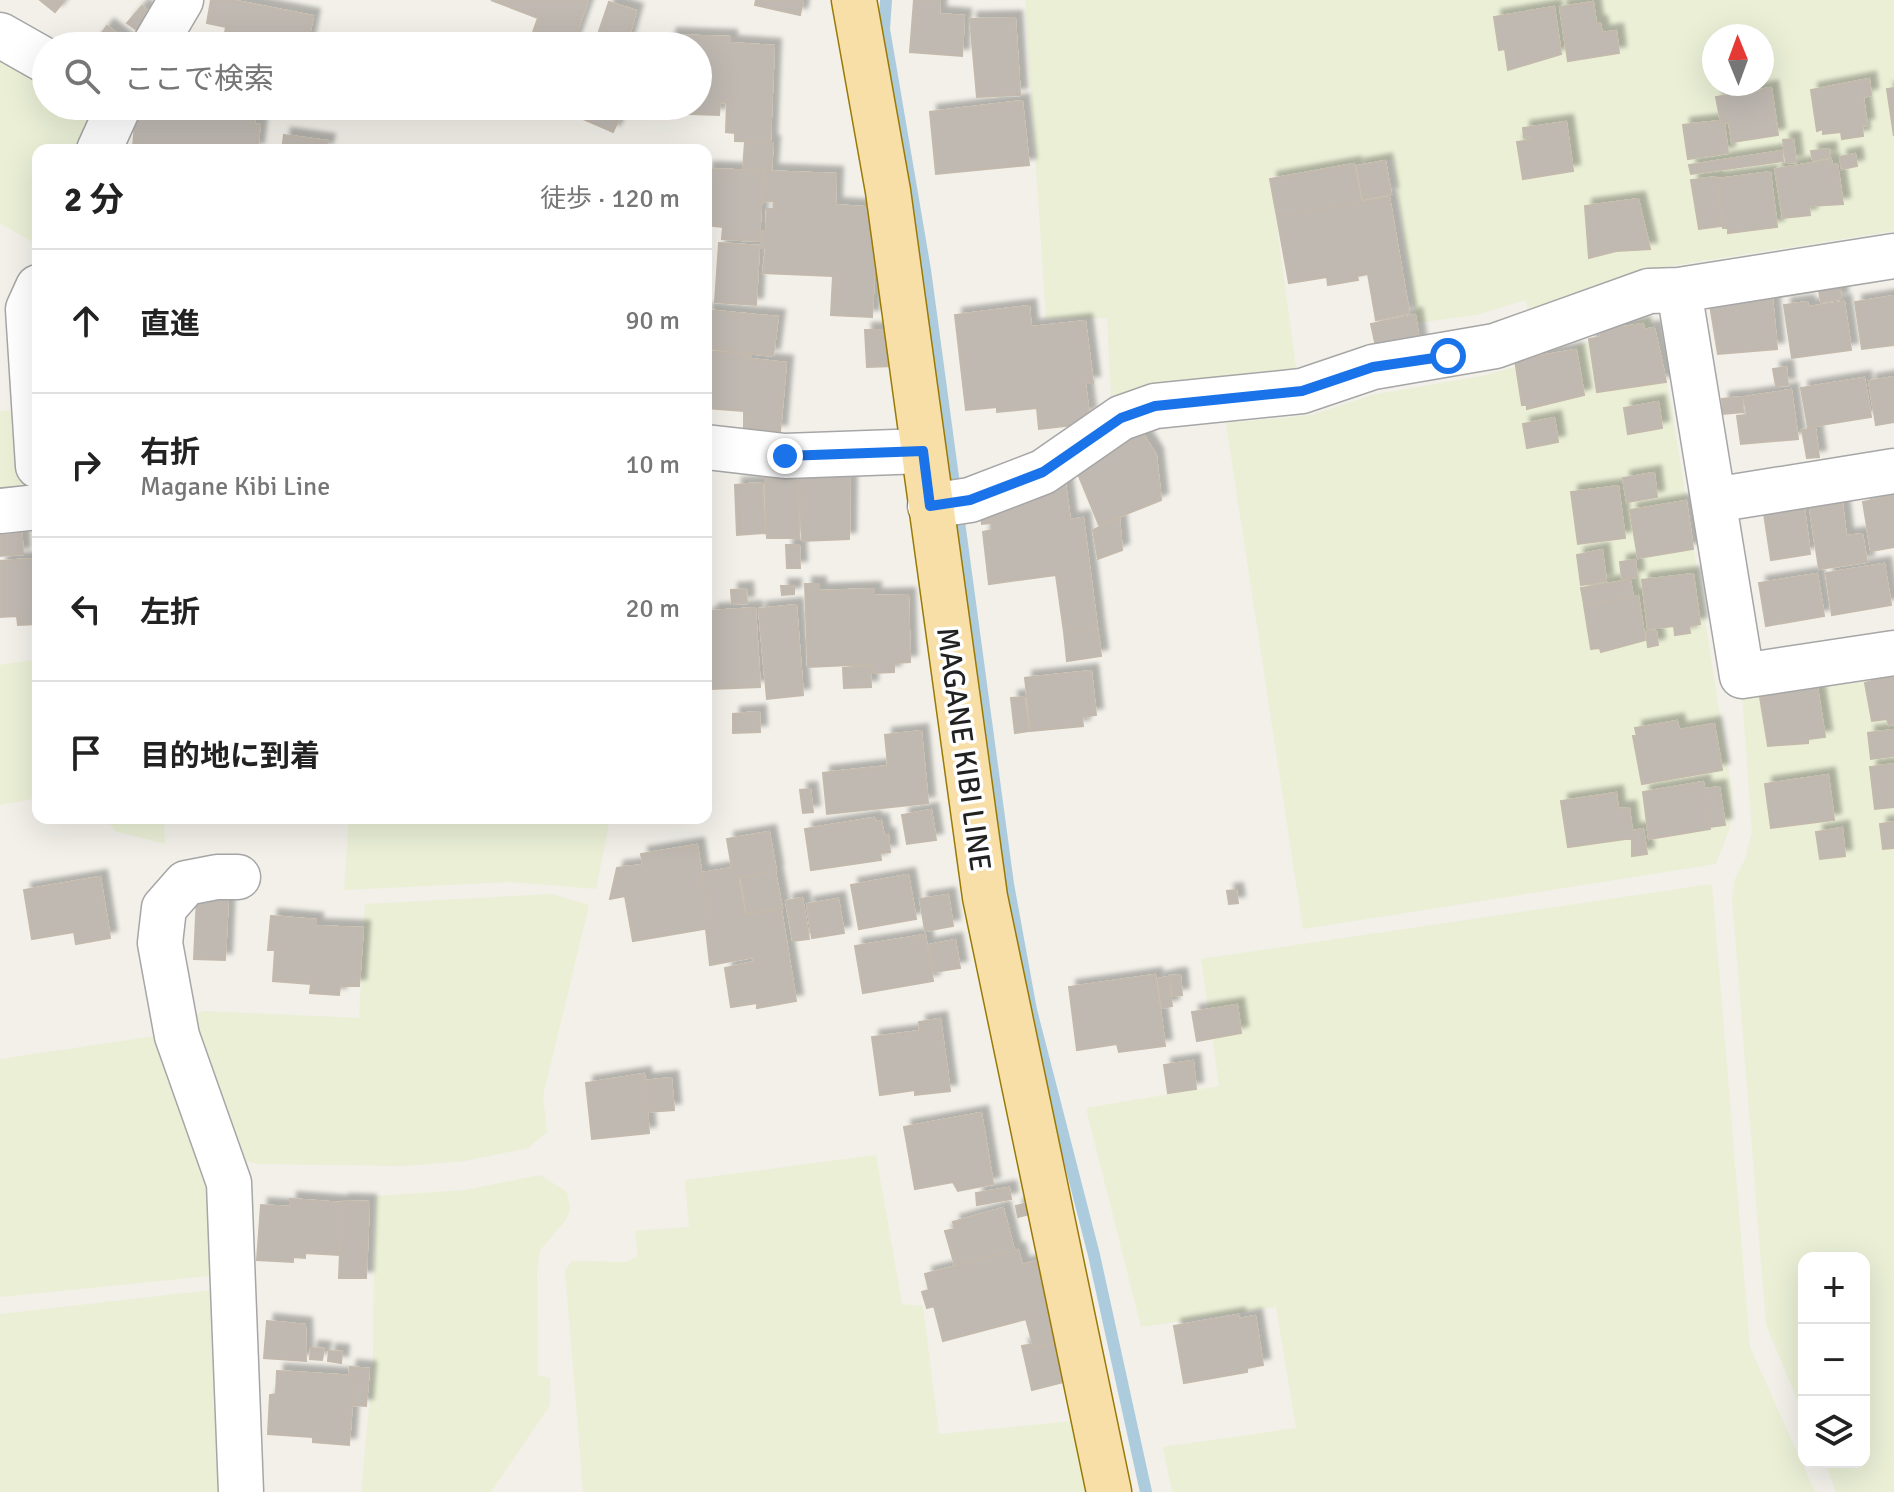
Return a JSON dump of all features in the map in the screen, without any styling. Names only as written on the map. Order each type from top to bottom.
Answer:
[{"type":"main road","name":"MAGANE KIBI LINE","points":[[854,0],[888,191],[923,451],[949,503],[985,897],[1109,1492]]},
{"type":"street","points":[[162,32],[181,0]]},
{"type":"street","points":[[0,35],[32,53]]},
{"type":"street","points":[[102,144],[113,120]]},
{"type":"street","points":[[949,503],[1043,472],[1121,418],[1155,406],[1302,391],[1373,367],[1495,346],[1649,291],[1679,290],[1894,256]]},
{"type":"street","points":[[1679,290],[1742,676],[1894,653]]},
{"type":"street","points":[[32,300],[28,309],[32,372]]},
{"type":"street","points":[[712,448],[785,456],[923,451]]},
{"type":"street","points":[[1714,500],[1894,471]]},
{"type":"street","points":[[0,511],[32,508]]},
{"type":"street","points":[[238,877],[217,877],[186,883],[164,908],[160,943],[177,1036],[229,1183],[241,1492]]},
{"type":"green space","points":[[1025,0],[1894,0],[1894,231],[1664,267],[1607,297],[1530,324],[1526,300],[1476,315],[1416,323],[1393,159],[1270,177],[1298,382],[1112,414],[1107,318],[1046,319]]},
{"type":"green space","points":[[0,62],[32,79],[32,120],[99,120],[87,144],[32,144],[32,242],[0,223]]},
{"type":"green space","points":[[1650,317],[1670,398],[1732,792],[1730,827],[1716,864],[1303,929],[1226,423],[1312,415],[1372,395],[1487,375],[1571,349]]},
{"type":"green space","points":[[21,410],[27,493],[0,496],[0,411]]},
{"type":"green space","points":[[32,660],[32,799],[0,805],[0,665]]},
{"type":"green space","points":[[1894,672],[1894,1492],[1836,1492],[1827,1468],[1870,1468],[1870,1252],[1798,1252],[1798,1402],[1766,1325],[1732,898],[1735,879],[1745,859],[1752,832],[1742,694]]},
{"type":"green space","points":[[110,824],[164,824],[165,844],[115,831]]},
{"type":"green space","points":[[349,824],[609,824],[596,889],[512,882],[344,890]]},
{"type":"green space","points":[[1712,884],[1750,1347],[1798,1454],[1798,1468],[1804,1468],[1815,1492],[1172,1492],[1163,1447],[1296,1428],[1276,1307],[1141,1327],[1086,1108],[1219,1086],[1201,959]]},
{"type":"green space","points":[[552,894],[589,905],[543,1096],[547,1132],[528,1148],[465,1161],[405,1166],[259,1164],[240,1160],[189,1019],[203,1011],[359,1018],[365,904]]},
{"type":"green space","points":[[163,1035],[217,1186],[219,1275],[0,1297],[0,1059]]},
{"type":"green space","points":[[876,1155],[902,1304],[923,1306],[939,1434],[1074,1421],[1089,1492],[583,1492],[565,1270],[572,1261],[626,1262],[638,1256],[635,1231],[689,1227],[685,1180]]},
{"type":"green space","points":[[540,1175],[567,1192],[570,1209],[566,1220],[540,1250],[537,1272],[538,1375],[550,1378],[550,1405],[491,1492],[361,1492],[373,1363],[375,1196],[465,1190]]},
{"type":"green space","points":[[221,1289],[231,1492],[0,1492],[0,1314]]},
{"type":"building","points":[[40,0],[65,0],[55,12]]},
{"type":"building","points":[[211,0],[231,0],[313,16],[310,32],[225,32],[226,27],[207,23]]},
{"type":"building","points":[[491,0],[588,0],[577,32],[533,32],[538,18]]},
{"type":"building","points":[[756,0],[803,0],[800,15],[755,5]]},
{"type":"building","points":[[914,0],[940,0],[939,14],[964,16],[962,56],[910,52]]},
{"type":"building","points":[[609,2],[636,11],[630,32],[599,32]]},
{"type":"building","points":[[1593,2],[1596,23],[1600,23],[1602,33],[1616,31],[1619,53],[1568,61],[1560,7]]},
{"type":"building","points":[[142,6],[156,18],[144,32],[127,23]]},
{"type":"building","points":[[1554,7],[1561,54],[1508,70],[1505,49],[1499,50],[1494,17]]},
{"type":"building","points":[[1015,18],[1020,95],[977,97],[970,19]]},
{"type":"building","points":[[712,36],[730,37],[730,43],[774,46],[770,142],[735,141],[735,133],[726,132],[727,103],[720,102],[719,115],[712,115]]},
{"type":"building","points":[[1869,79],[1871,95],[1863,97],[1867,125],[1862,126],[1863,136],[1842,139],[1841,132],[1823,134],[1823,129],[1817,131],[1811,90]]},
{"type":"building","points":[[1894,88],[1894,136],[1887,89]]},
{"type":"building","points":[[1772,96],[1778,135],[1732,142],[1729,122],[1721,123],[1716,97]]},
{"type":"building","points":[[1022,101],[1029,165],[936,174],[930,112]]},
{"type":"building","points":[[137,120],[254,120],[254,124],[260,125],[258,144],[133,144]]},
{"type":"building","points":[[585,120],[619,120],[613,132]]},
{"type":"building","points":[[1566,122],[1573,171],[1523,179],[1517,142],[1531,140],[1530,136],[1524,137],[1523,128]]},
{"type":"building","points":[[1724,123],[1728,153],[1688,159],[1683,125]]},
{"type":"building","points":[[284,135],[328,141],[327,144],[283,144]]},
{"type":"building","points":[[1793,139],[1796,162],[1786,163],[1783,140]]},
{"type":"building","points":[[745,142],[773,143],[771,171],[743,169]]},
{"type":"building","points":[[1829,149],[1830,157],[1813,160],[1811,151]]},
{"type":"building","points":[[1782,151],[1783,161],[1691,174],[1689,165]]},
{"type":"building","points":[[1855,154],[1857,166],[1842,169],[1840,157]]},
{"type":"building","points":[[1831,160],[1832,164],[1837,164],[1843,204],[1809,206],[1810,215],[1783,218],[1775,169]]},
{"type":"building","points":[[1385,161],[1391,194],[1363,199],[1357,166]]},
{"type":"building","points":[[1354,164],[1361,202],[1277,217],[1270,179]]},
{"type":"building","points":[[712,169],[763,171],[759,241],[722,239],[723,227],[712,226]]},
{"type":"building","points":[[764,171],[836,174],[835,205],[877,208],[872,317],[831,315],[833,276],[763,273],[766,248],[761,248],[761,231],[766,231],[767,209],[774,209],[774,201],[763,202]]},
{"type":"building","points":[[1770,172],[1777,227],[1728,233],[1728,228],[1723,228],[1717,179]]},
{"type":"building","points":[[1716,177],[1722,226],[1699,229],[1691,180]]},
{"type":"building","points":[[1389,197],[1409,313],[1376,320],[1368,274],[1357,276],[1358,280],[1328,285],[1327,277],[1289,283],[1277,217]]},
{"type":"building","points":[[1638,199],[1650,249],[1616,251],[1589,258],[1585,206]]},
{"type":"building","points":[[719,243],[759,246],[756,305],[715,302]]},
{"type":"building","points":[[1839,281],[1841,299],[1821,302],[1818,285]]},
{"type":"building","points":[[1894,296],[1894,345],[1862,349],[1855,302]]},
{"type":"building","points":[[1772,297],[1777,349],[1718,354],[1710,305]]},
{"type":"building","points":[[1807,302],[1808,307],[1844,302],[1851,350],[1792,358],[1784,305]]},
{"type":"building","points":[[1029,306],[1031,327],[1085,321],[1093,383],[1085,383],[1089,415],[1082,416],[1083,424],[1039,429],[1037,408],[997,412],[997,407],[966,410],[955,315]]},
{"type":"building","points":[[712,311],[778,317],[773,356],[712,349]]},
{"type":"building","points":[[1415,315],[1421,353],[1379,360],[1371,324]]},
{"type":"building","points":[[1623,322],[1624,327],[1643,324],[1644,330],[1654,328],[1666,382],[1597,392],[1589,339],[1601,337],[1599,326]]},
{"type":"building","points":[[865,330],[893,330],[894,366],[867,367]]},
{"type":"building","points":[[1576,350],[1584,395],[1527,409],[1527,405],[1522,405],[1515,360]]},
{"type":"building","points":[[712,352],[751,355],[751,359],[786,363],[780,432],[744,429],[744,411],[712,408]]},
{"type":"building","points":[[1786,367],[1788,385],[1776,386],[1773,369]]},
{"type":"building","points":[[1894,377],[1894,422],[1876,425],[1869,381]]},
{"type":"building","points":[[1864,378],[1871,417],[1808,427],[1801,388]]},
{"type":"building","points":[[1791,390],[1798,439],[1741,444],[1737,416],[1747,415],[1744,397]]},
{"type":"building","points":[[1742,397],[1743,412],[1723,414],[1722,399]]},
{"type":"building","points":[[1658,402],[1662,428],[1628,434],[1624,408]]},
{"type":"building","points":[[1554,418],[1558,442],[1527,448],[1523,424]]},
{"type":"building","points":[[1815,428],[1819,457],[1807,458],[1802,430]]},
{"type":"building","points":[[1142,433],[1156,455],[1161,500],[1099,525],[1076,469],[1103,458],[1100,451]]},
{"type":"building","points":[[850,467],[849,539],[802,541],[799,469]]},
{"type":"building","points":[[1654,473],[1657,497],[1627,502],[1623,478]]},
{"type":"building","points":[[798,477],[799,538],[767,538],[765,478]]},
{"type":"building","points":[[762,483],[765,533],[737,535],[735,485]]},
{"type":"building","points":[[1065,483],[1070,520],[1083,518],[1097,627],[1064,632],[1056,575],[989,584],[983,532],[992,530],[991,523],[982,524],[980,506]]},
{"type":"building","points":[[1618,486],[1625,538],[1578,544],[1571,492]]},
{"type":"building","points":[[1894,495],[1894,547],[1871,551],[1863,502]]},
{"type":"building","points":[[1686,501],[1693,549],[1638,558],[1630,510]]},
{"type":"building","points":[[1803,501],[1810,554],[1771,560],[1763,507]]},
{"type":"building","points":[[1842,503],[1846,536],[1862,534],[1867,562],[1819,569],[1810,508]]},
{"type":"building","points":[[1119,518],[1122,550],[1098,559],[1093,530]]},
{"type":"building","points":[[21,526],[23,554],[0,556],[0,527]]},
{"type":"building","points":[[786,545],[799,545],[800,568],[787,568]]},
{"type":"building","points":[[1602,550],[1606,581],[1581,585],[1577,555]]},
{"type":"building","points":[[32,559],[32,624],[18,625],[17,616],[0,617],[0,561]]},
{"type":"building","points":[[1635,560],[1637,577],[1622,579],[1620,562]]},
{"type":"building","points":[[1884,564],[1891,605],[1832,615],[1826,573]]},
{"type":"building","points":[[1693,574],[1700,624],[1689,626],[1690,633],[1675,635],[1674,626],[1648,629],[1642,580]]},
{"type":"building","points":[[1817,574],[1824,616],[1766,626],[1759,583]]},
{"type":"building","points":[[1630,580],[1633,597],[1584,604],[1581,588]]},
{"type":"building","points":[[805,584],[819,584],[819,591],[874,589],[874,596],[908,595],[910,662],[894,663],[894,672],[872,673],[872,664],[808,667]]},
{"type":"building","points":[[781,586],[794,586],[794,594],[782,595]]},
{"type":"building","points":[[746,589],[747,603],[732,604],[731,590]]},
{"type":"building","points":[[1638,596],[1645,640],[1601,652],[1600,648],[1591,649],[1584,605]]},
{"type":"building","points":[[796,605],[803,695],[767,699],[759,609]]},
{"type":"building","points":[[755,608],[760,687],[712,689],[712,611]]},
{"type":"building","points":[[1097,627],[1101,656],[1067,661],[1064,632]]},
{"type":"building","points":[[1646,631],[1656,631],[1658,645],[1648,647]]},
{"type":"building","points":[[870,666],[871,687],[844,688],[843,668]]},
{"type":"building","points":[[1091,671],[1096,715],[1082,717],[1083,726],[1031,731],[1025,678]]},
{"type":"building","points":[[1894,675],[1894,724],[1889,725],[1887,719],[1872,721],[1865,683]]},
{"type":"building","points":[[1817,687],[1825,737],[1808,739],[1808,743],[1768,746],[1760,697]]},
{"type":"building","points":[[1024,697],[1029,731],[1015,733],[1011,698]]},
{"type":"building","points":[[759,712],[760,732],[733,733],[733,714]]},
{"type":"building","points":[[1677,721],[1679,730],[1714,724],[1722,770],[1642,784],[1633,736],[1637,736],[1635,728]]},
{"type":"building","points":[[1894,730],[1894,756],[1871,759],[1868,733]]},
{"type":"building","points":[[921,731],[928,803],[827,814],[823,773],[888,766],[885,735]]},
{"type":"building","points":[[1894,764],[1894,807],[1875,809],[1870,767]]},
{"type":"building","points":[[1828,775],[1834,820],[1771,828],[1765,784]]},
{"type":"building","points":[[1703,782],[1710,829],[1649,839],[1643,792]]},
{"type":"building","points":[[1719,787],[1725,825],[1710,827],[1704,789]]},
{"type":"building","points":[[810,789],[813,812],[803,813],[800,790]]},
{"type":"building","points":[[1616,793],[1618,809],[1629,808],[1633,838],[1568,847],[1561,801]]},
{"type":"building","points":[[931,810],[936,840],[907,844],[902,815]]},
{"type":"building","points":[[874,818],[875,822],[881,821],[884,836],[888,835],[890,852],[880,853],[881,860],[811,870],[805,829]]},
{"type":"building","points":[[1894,822],[1894,848],[1883,849],[1880,824]]},
{"type":"building","points":[[1842,828],[1845,856],[1820,859],[1816,832]]},
{"type":"building","points":[[1643,829],[1647,854],[1632,856],[1632,831]]},
{"type":"building","points":[[769,832],[776,871],[738,877],[745,915],[781,910],[796,1001],[757,1008],[757,1003],[731,1007],[725,968],[754,962],[753,957],[710,965],[706,929],[710,928],[701,873],[732,868],[727,839]]},
{"type":"building","points":[[697,845],[710,928],[633,941],[625,896],[610,899],[617,868],[643,865],[641,854]]},
{"type":"building","points":[[775,872],[782,908],[747,913],[741,878]]},
{"type":"building","points":[[908,875],[916,919],[859,929],[851,885]]},
{"type":"building","points":[[100,877],[110,938],[76,944],[74,932],[32,939],[24,890]]},
{"type":"building","points":[[1236,890],[1238,903],[1229,904],[1227,891]]},
{"type":"building","points":[[948,895],[953,926],[925,931],[920,899]]},
{"type":"building","points":[[197,896],[228,897],[225,960],[194,959]]},
{"type":"building","points":[[802,898],[809,939],[793,941],[786,901]]},
{"type":"building","points":[[838,899],[844,933],[812,938],[807,904]]},
{"type":"building","points":[[271,916],[316,920],[316,926],[363,928],[359,986],[340,986],[339,995],[310,993],[311,984],[273,981],[275,950],[268,950]]},
{"type":"building","points":[[925,935],[933,981],[863,993],[855,946]]},
{"type":"building","points":[[955,940],[960,968],[933,972],[929,945]]},
{"type":"building","points":[[1155,975],[1165,1046],[1119,1052],[1117,1044],[1077,1050],[1069,987]]},
{"type":"building","points":[[1180,975],[1182,995],[1173,996],[1170,976]]},
{"type":"building","points":[[1168,977],[1172,1006],[1162,1008],[1158,979]]},
{"type":"building","points":[[1237,1005],[1241,1033],[1197,1041],[1192,1012]]},
{"type":"building","points":[[940,1019],[950,1091],[915,1095],[915,1090],[880,1095],[872,1037],[920,1031],[919,1022]]},
{"type":"building","points":[[1193,1061],[1196,1089],[1168,1093],[1164,1065]]},
{"type":"building","points":[[644,1074],[649,1133],[592,1139],[586,1083]]},
{"type":"building","points":[[671,1078],[674,1110],[647,1112],[644,1081]]},
{"type":"building","points":[[981,1113],[993,1184],[958,1191],[953,1182],[915,1189],[904,1127]]},
{"type":"building","points":[[1009,1188],[1011,1199],[977,1205],[976,1193]]},
{"type":"building","points":[[290,1199],[342,1203],[339,1255],[305,1253],[305,1258],[293,1257],[293,1262],[257,1260],[261,1205],[290,1207]]},
{"type":"building","points":[[342,1201],[369,1202],[366,1278],[339,1278]]},
{"type":"building","points":[[1035,1201],[1037,1212],[1018,1217],[1016,1206]]},
{"type":"building","points":[[1003,1208],[1014,1250],[955,1266],[945,1231],[955,1229],[953,1222]]},
{"type":"building","points":[[1018,1250],[1022,1265],[1051,1257],[1071,1338],[1034,1348],[1026,1319],[943,1341],[934,1306],[927,1308],[922,1292],[929,1290],[925,1274]]},
{"type":"building","points":[[1238,1315],[1239,1319],[1255,1316],[1263,1365],[1247,1368],[1247,1372],[1184,1383],[1174,1326]]},
{"type":"building","points":[[267,1321],[305,1325],[306,1361],[264,1358]]},
{"type":"building","points":[[1066,1340],[1075,1379],[1032,1390],[1022,1346],[1033,1344],[1034,1349]]},
{"type":"building","points":[[311,1348],[324,1349],[322,1360],[310,1359]]},
{"type":"building","points":[[329,1351],[342,1352],[341,1363],[328,1361]]},
{"type":"building","points":[[350,1367],[369,1369],[366,1406],[352,1405],[354,1376],[349,1376]]},
{"type":"building","points":[[277,1371],[354,1376],[349,1445],[313,1442],[313,1437],[268,1434],[270,1395],[276,1394]]},
{"type":"waterway","points":[[886,0],[884,29],[925,270],[1008,884],[1031,1010],[1094,1255],[1146,1492]]},
{"type":"route","points":[[785,456],[923,451],[930,506],[946,504],[970,500],[1043,472],[1121,418],[1155,406],[1302,391],[1373,367],[1448,356]]}]
